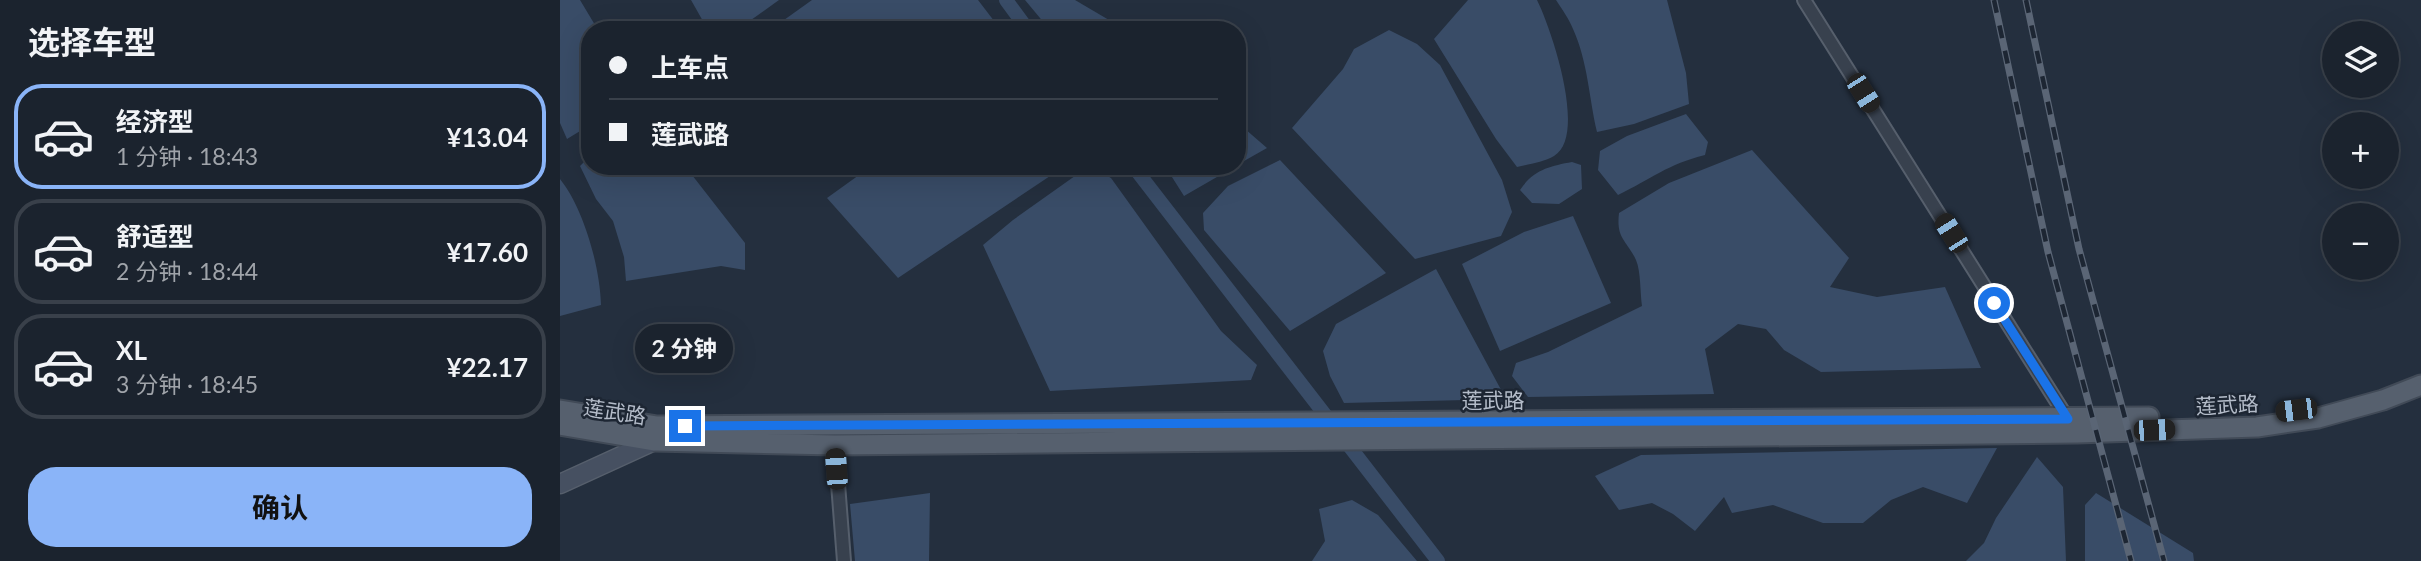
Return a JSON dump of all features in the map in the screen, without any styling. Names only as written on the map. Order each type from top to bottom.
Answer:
[{"type":"main road","name":"莲武路","points":[[560,425],[654,441],[835,446],[2072,426],[2257,414],[2316,407],[2377,391],[2421,374]]},
{"type":"main road","name":"莲武路","points":[[560,410],[657,426],[2257,426],[2318,418],[2383,400],[2421,385]]},
{"type":"street","points":[[1804,0],[2072,426]]},
{"type":"street","points":[[560,484],[654,441]]},
{"type":"street","points":[[835,446],[844,561]]},
{"type":"water","points":[[560,0],[580,0],[593,21],[581,21],[581,130],[567,139],[560,123]]},
{"type":"water","points":[[691,0],[779,0],[750,21],[703,21]]},
{"type":"water","points":[[812,0],[978,0],[994,21],[783,21]]},
{"type":"water","points":[[1025,0],[1075,0],[1111,21],[1042,21]]},
{"type":"water","points":[[1468,0],[1537,0],[1557,56],[1567,105],[1568,127],[1564,145],[1554,156],[1517,167],[1496,139],[1434,39]]},
{"type":"water","points":[[1556,0],[1667,0],[1686,73],[1689,104],[1634,124],[1597,132],[1578,42]]},
{"type":"water","points":[[1389,30],[1417,44],[1440,65],[1502,180],[1512,212],[1501,236],[1415,259],[1292,128],[1343,69],[1354,49]]},
{"type":"water","points":[[1686,114],[1708,142],[1705,155],[1670,167],[1618,195],[1598,170],[1600,151],[1627,136]]},
{"type":"water","points":[[1246,130],[1267,148],[1246,160]]},
{"type":"water","points":[[1752,150],[1849,258],[1830,287],[1877,297],[1945,287],[1981,368],[1821,372],[1784,350],[1766,329],[1738,324],[1705,349],[1714,394],[1528,397],[1512,376],[1516,363],[1548,352],[1642,306],[1638,265],[1620,234],[1619,213],[1669,183]]},
{"type":"water","points":[[1280,160],[1386,273],[1290,331],[1204,230],[1203,213],[1228,186]]},
{"type":"water","points":[[1572,162],[1581,165],[1582,189],[1559,204],[1532,203],[1520,190],[1543,170]]},
{"type":"water","points":[[584,175],[692,175],[745,243],[745,270],[721,266],[626,281],[624,257],[613,221],[596,199]]},
{"type":"water","points":[[859,175],[1052,175],[898,278],[827,198]]},
{"type":"water","points":[[1076,175],[1106,175],[1111,178],[1221,331],[1257,365],[1251,380],[1050,391],[983,245]]},
{"type":"water","points":[[1171,175],[1220,175],[1184,196]]},
{"type":"water","points":[[560,179],[569,191],[589,239],[598,274],[601,305],[560,316]]},
{"type":"water","points":[[1573,216],[1611,303],[1500,351],[1462,264],[1524,232]]},
{"type":"water","points":[[1436,269],[1506,399],[1344,403],[1330,376],[1323,351],[1336,324]]},
{"type":"water","points":[[1997,448],[1967,503],[1923,487],[1891,500],[1863,523],[1823,523],[1773,505],[1732,513],[1724,497],[1695,531],[1673,514],[1652,503],[1619,510],[1595,476],[1641,455]]},
{"type":"water","points":[[2037,457],[2063,487],[2066,561],[1966,561],[1984,543],[1996,518]]},
{"type":"water","points":[[930,493],[929,561],[855,561],[850,504]]},
{"type":"water","points":[[2096,493],[2193,553],[2194,561],[2085,561],[2085,505]]},
{"type":"water","points":[[1352,500],[1378,515],[1417,561],[1312,561],[1325,541],[1319,509]]},
{"type":"waterway","points":[[1006,0],[1021,21]]},
{"type":"waterway","points":[[1140,175],[1438,561]]},
{"type":"railway","points":[[1994,0],[2048,252],[2131,561]]},
{"type":"railway","points":[[2026,0],[2079,249],[2164,561]]},
{"type":"route","points":[[685,426],[2068,419],[1994,303]]}]
